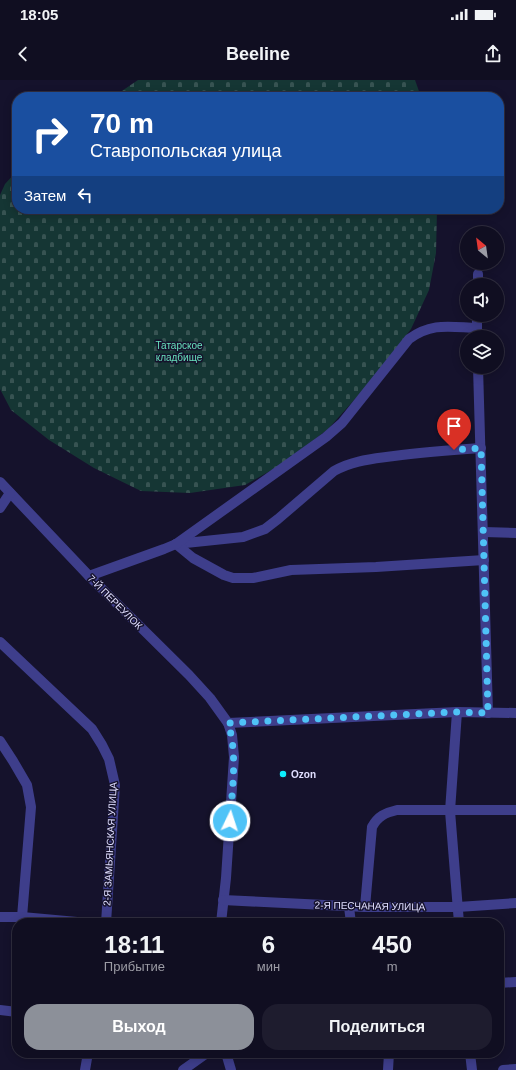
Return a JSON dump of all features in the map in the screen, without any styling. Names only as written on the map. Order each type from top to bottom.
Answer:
[{"type":"street","points":[[89,576],[176,544],[326,437],[342,423],[409,339],[419,332],[434,326],[460,330]]},
{"type":"street","points":[[478,374],[484,532],[488,713]]},
{"type":"street","points":[[176,544],[243,537],[265,529],[334,471],[344,466],[364,460],[418,453],[481,448]]},
{"type":"street","name":"7-Й ПЕРЕУЛОК","points":[[0,482],[89,576],[189,675],[210,698],[228,723]]},
{"type":"street","points":[[0,508],[10,494]]},
{"type":"street","points":[[484,532],[516,533]]},
{"type":"street","points":[[176,544],[193,558],[224,575],[233,578],[253,578],[291,570],[376,568],[484,560]]},
{"type":"street","name":"2-Я ЗАМЬЯНСКАЯ УЛИЦА","points":[[0,642],[92,729],[109,759],[115,785],[106,918]]},
{"type":"street","points":[[457,712],[450,811],[459,918]]},
{"type":"street","points":[[221,918],[226,878],[234,757],[232,735],[228,723],[457,712],[516,713]]},
{"type":"street","points":[[0,741],[27,785],[31,807],[22,917]]},
{"type":"street","points":[[365,907],[372,827],[381,815],[397,810],[516,810]]},
{"type":"street","name":"2-Я ПЕСЧАНАЯ УЛИЦА","points":[[223,900],[349,907],[458,907],[516,903]]},
{"type":"street","points":[[349,907],[350,918]]},
{"type":"street","points":[[0,917],[33,918]]},
{"type":"street","points":[[504,983],[516,982]]},
{"type":"street","points":[[0,1010],[12,1011]]},
{"type":"street","points":[[85,1070],[87,1058]]},
{"type":"street","points":[[183,1070],[200,1058]]},
{"type":"street","points":[[227,1058],[231,1070]]},
{"type":"street","points":[[388,1070],[389,1058]]},
{"type":"street","points":[[471,1058],[472,1070]]},
{"type":"street","points":[[503,1070],[516,1069]]},
{"type":"green space","points":[[138,80],[415,80],[419,92],[120,92]]},
{"type":"green space","name":"Татарское кладбище","points":[[12,176],[12,214],[437,214],[436,253],[429,290],[411,329],[372,380],[328,429],[284,463],[245,485],[190,493],[141,491],[94,468],[49,440],[11,410],[0,389],[0,195],[5,184]]},
{"type":"place","name":"Ozon","points":[[283,774]]},
{"type":"route","points":[[230,821],[234,757],[232,735],[228,723],[457,712],[488,713],[481,448],[454,450]]}]
